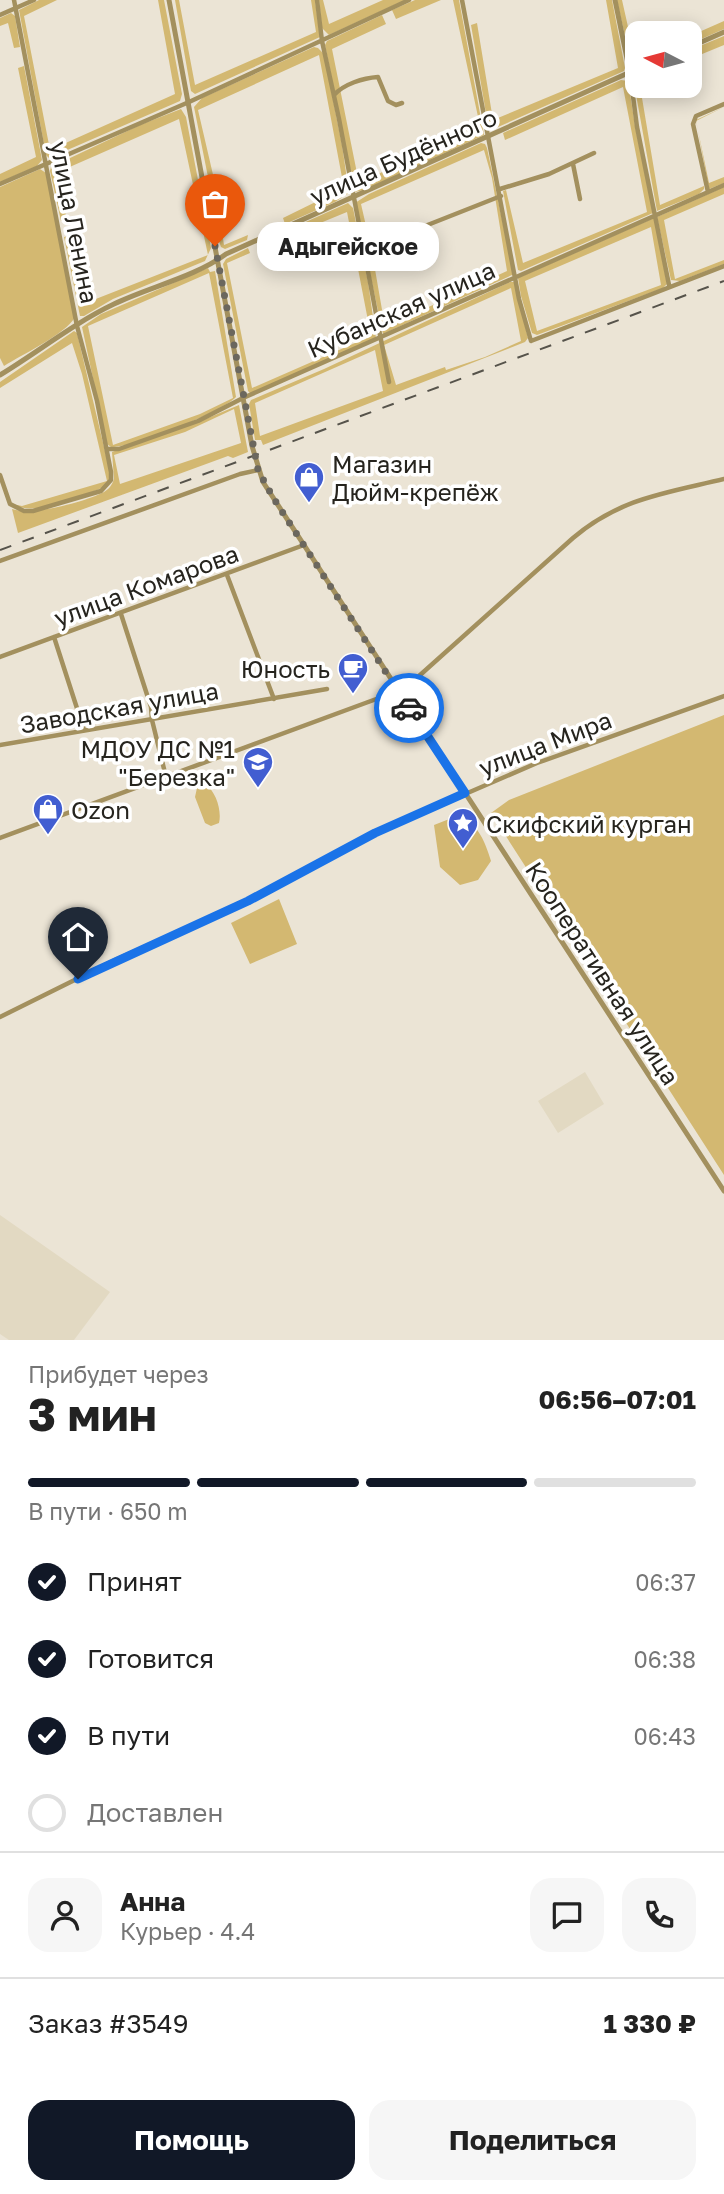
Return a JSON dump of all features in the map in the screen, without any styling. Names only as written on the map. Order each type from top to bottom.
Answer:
[{"type":"street","name":"улица Ленина","points":[[0,475],[10,504],[17,509],[33,511],[101,491],[111,480],[97,401],[77,326],[14,0]]},
{"type":"street","points":[[0,15],[34,0]]},
{"type":"street","name":"Кооперативная улица","points":[[169,0],[243,398],[263,482],[724,1191]]},
{"type":"street","points":[[317,0],[322,41],[389,382]]},
{"type":"street","points":[[0,184],[189,102],[409,0]]},
{"type":"street","points":[[462,0],[515,277],[531,341],[637,301],[669,285],[724,266]]},
{"type":"street","points":[[615,0],[625,52]]},
{"type":"street","points":[[702,42],[724,32]]},
{"type":"street","name":"улица Будённого","points":[[0,375],[115,303],[218,260],[226,254],[625,75]]},
{"type":"street","points":[[334,95],[344,87],[378,77],[388,101],[396,105],[402,103]]},
{"type":"street","points":[[634,98],[669,285]]},
{"type":"street","points":[[708,192],[693,124],[696,116],[724,104]]},
{"type":"street","points":[[500,190],[549,174],[594,153]]},
{"type":"street","points":[[573,164],[580,199]]},
{"type":"street","name":"Кубанская улица","points":[[107,449],[119,449],[198,421],[243,398],[724,185]]},
{"type":"street","points":[[427,265],[422,234],[425,226],[501,196]]},
{"type":"street","points":[[0,561],[240,474],[258,470]]},
{"type":"street","points":[[0,838],[398,691],[419,676],[594,521],[623,505],[643,498],[724,479]]},
{"type":"street","name":"улица Комарова","points":[[0,657],[304,545]]},
{"type":"street","points":[[227,575],[274,699]]},
{"type":"street","points":[[121,614],[151,707],[166,777]]},
{"type":"street","points":[[54,637],[84,730]]},
{"type":"street","name":"Заводская улица","points":[[0,746],[327,689]]},
{"type":"street","name":"улица Мира","points":[[0,1017],[117,959],[248,901],[375,833],[465,793],[537,763],[724,696]]},
{"type":"shaded area","points":[[39,0],[57,0],[24,16],[50,150],[175,94],[158,0],[164,0],[182,94],[180,101],[49,158],[46,155],[19,10]]},
{"type":"shaded area","points":[[175,0],[179,0],[195,85],[316,32],[311,0],[315,0],[320,37],[195,94],[191,91]]},
{"type":"shaded area","points":[[319,0],[323,0],[329,24],[383,0],[405,0],[329,35],[322,28]]},
{"type":"shaded area","points":[[415,0],[441,0],[396,19],[392,10]]},
{"type":"shaded area","points":[[453,0],[459,0],[484,135],[355,192],[325,45],[327,41],[382,15],[386,24],[332,49],[359,183],[480,126]]},
{"type":"shaded area","points":[[606,0],[612,0],[624,71],[489,131],[471,25],[477,23],[493,120],[618,68]]},
{"type":"shaded area","points":[[617,0],[622,0],[627,21],[625,36]]},
{"type":"shaded area","points":[[11,13],[15,16],[20,47],[14,48],[8,23],[0,26],[0,18]]},
{"type":"shaded area","points":[[724,21],[724,29],[702,39],[702,31]]},
{"type":"shaded area","points":[[724,36],[724,45],[702,54],[702,45]]},
{"type":"shaded area","points":[[314,47],[324,54],[349,193],[285,224],[283,218],[344,188],[319,55],[198,110],[214,179],[224,245],[248,235],[247,240],[225,249],[221,247],[218,238],[220,237],[194,107],[202,98]]},
{"type":"shaded area","points":[[24,66],[42,160],[37,166],[0,182],[0,174],[36,157],[18,68]]},
{"type":"shaded area","points":[[621,80],[625,81],[625,97],[623,87],[505,140],[503,133]]},
{"type":"shaded area","points":[[625,98],[631,98],[653,213],[521,271],[518,270],[503,191],[506,190],[523,263],[647,212]]},
{"type":"shaded area","points":[[637,98],[642,98],[660,205],[704,186],[699,194],[657,211]]},
{"type":"shaded area","points":[[181,109],[186,117],[211,248],[208,255],[179,119],[56,173],[67,220],[61,221],[51,167]]},
{"type":"shaded area","points":[[698,130],[709,183],[724,177],[724,183],[709,189]]},
{"type":"shaded area","points":[[481,143],[485,144],[512,275],[383,334],[355,203],[369,194]],"holes":[[[484,150],[492,178],[507,271],[385,327],[361,204]]]},
{"type":"shaded area","points":[[40,169],[46,173],[75,317],[53,337],[4,366],[0,358],[0,187]]},
{"type":"shaded area","points":[[724,187],[724,194],[664,220],[675,279],[724,260],[724,264],[680,281],[671,280],[657,217]]},
{"type":"shaded area","points":[[348,203],[353,208],[376,338],[251,394],[248,391],[223,264],[226,259],[248,248],[250,253],[227,263],[252,388],[371,336],[347,212],[262,247],[261,242]]},
{"type":"shaded area","points":[[654,218],[667,284],[663,288],[537,335],[532,333],[518,278]],"holes":[[[651,227],[661,285],[537,331],[525,281]]]},
{"type":"shaded area","points":[[70,236],[83,304],[208,255],[205,261],[113,299],[80,316],[64,237]]},
{"type":"shaded area","points":[[208,268],[210,272],[215,271],[236,397],[214,411],[176,428],[137,442],[111,447],[107,444],[82,327],[101,314]],"holes":[[[209,273],[233,398],[200,414],[113,445],[88,326]]]},
{"type":"shaded area","points":[[514,282],[528,338],[525,342],[263,445],[261,440],[255,440],[249,404],[251,400]],"holes":[[[511,288],[521,341],[485,357],[446,370],[445,367],[396,385],[384,345]],[[375,350],[383,391],[260,436],[255,403]]]},
{"type":"shaded area","points":[[74,331],[77,333],[110,478],[104,487],[66,501],[32,508],[22,507],[12,504],[22,506],[107,481],[72,343],[0,388],[0,382]]},
{"type":"shaded area","points":[[239,405],[248,452],[233,458],[228,456],[18,533],[12,509],[32,511],[58,507],[104,492],[114,479],[112,452]],"holes":[[[234,409],[241,443],[120,484],[114,455],[185,432]]]},
{"type":"shaded area","points":[[724,715],[724,1175],[491,813],[509,800]]},
{"type":"shaded area","points":[[205,784],[215,796],[220,813],[219,823],[211,826],[205,823],[195,797],[197,788]]},
{"type":"shaded area","points":[[462,814],[481,835],[491,861],[478,880],[460,885],[440,867],[434,825]]},
{"type":"shaded area","points":[[279,899],[297,944],[250,964],[231,923]]},
{"type":"shaded area","points":[[585,1072],[604,1104],[558,1133],[538,1101]]},
{"type":"shaded area","points":[[0,1215],[110,1292],[74,1340],[9,1340],[0,1334]]},
{"type":"railway","points":[[0,550],[724,281]]},
{"type":"way so far","points":[[215,246],[252,446],[263,482],[409,708]]},
{"type":"place","name":"Адыгейское","points":[[215,246]]},
{"type":"place","name":"Магазин Дюйм-крепёж","points":[[309,504]]},
{"type":"place","name":"Юность","points":[[353,695]]},
{"type":"place","name":"МДОУ ДС №1 \"Березка\"","points":[[258,789]]},
{"type":"place","name":"Ozon","points":[[48,836]]},
{"type":"place","name":"Скифский курган","points":[[463,850]]},
{"type":"route","points":[[78,979],[248,901],[375,833],[465,793],[409,708]]}]
